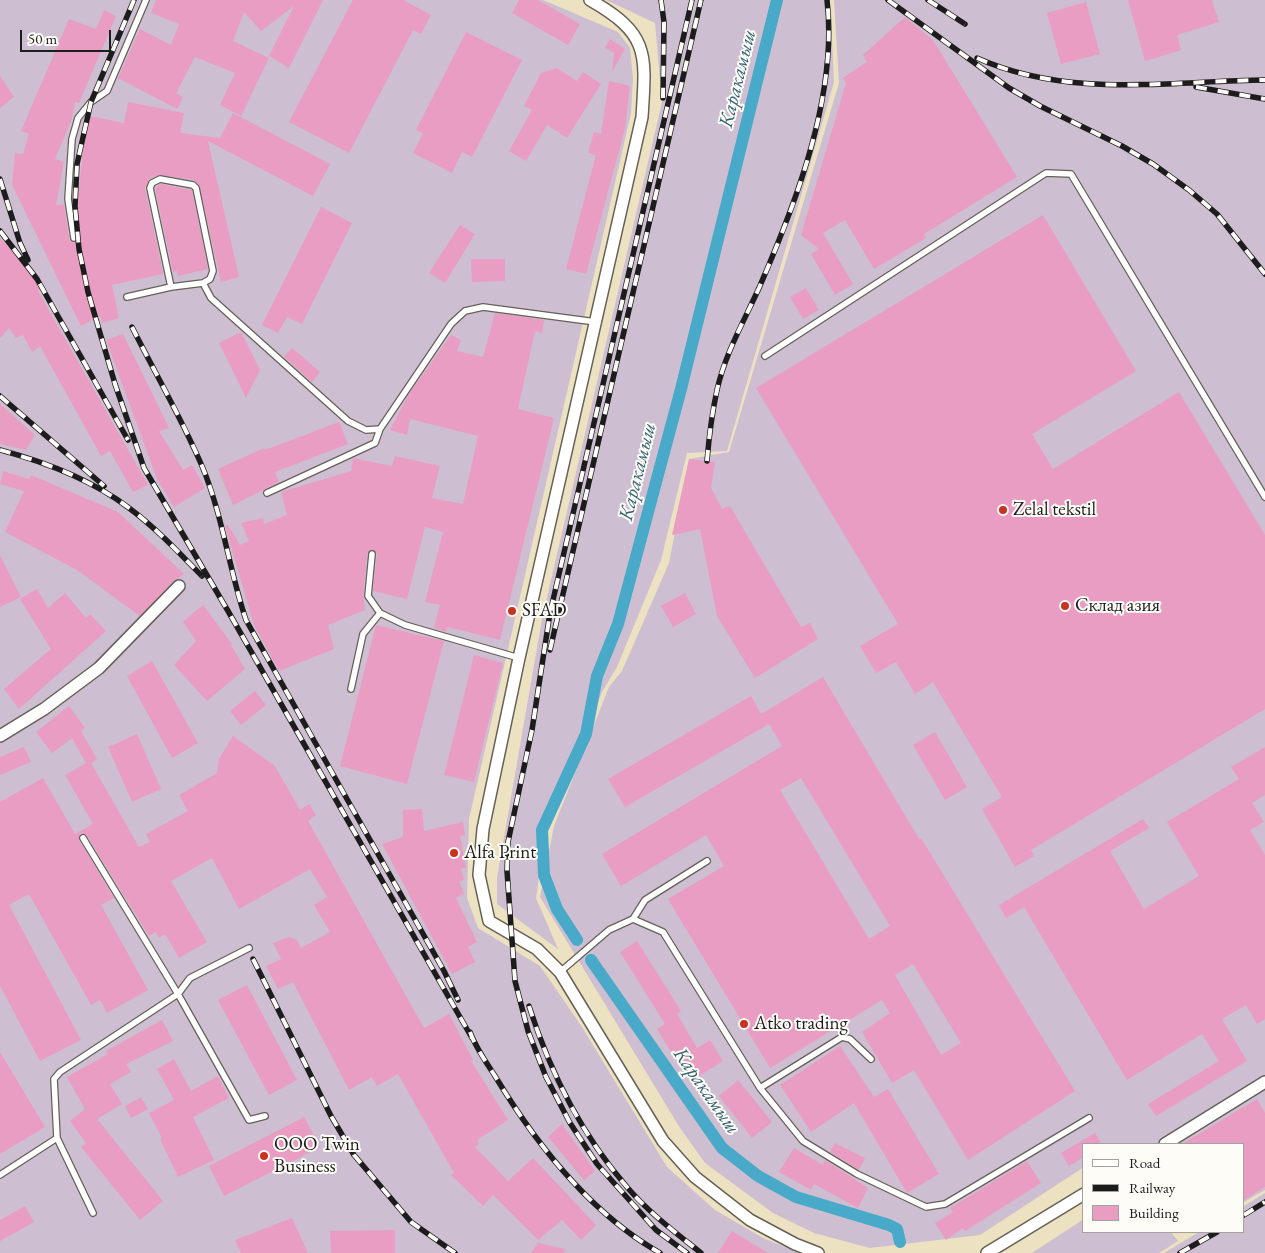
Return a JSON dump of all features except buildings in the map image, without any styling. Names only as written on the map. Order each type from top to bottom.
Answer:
[{"type":"street","points":[[590,0],[608,11],[638,39],[644,61],[642,118],[519,658],[483,829],[479,875],[489,921],[537,950],[560,972],[663,1141],[695,1177],[750,1220],[795,1244],[818,1253]]},
{"type":"street","points":[[0,736],[44,709],[99,668],[179,586]]},
{"type":"street","points":[[1167,1143],[1265,1082]]},
{"type":"street","points":[[987,1253],[1082,1195]]},
{"type":"lane","points":[[74,238],[68,199],[72,139],[78,118],[91,102],[107,91],[146,0]]},
{"type":"lane","points":[[765,356],[1046,174],[1071,174],[1265,497]]},
{"type":"lane","points":[[127,297],[171,287],[203,284],[214,271],[196,188],[193,185],[160,179],[152,182],[150,188],[171,287]]},
{"type":"lane","points":[[203,284],[211,298],[348,421],[366,430],[380,429]]},
{"type":"lane","points":[[267,493],[375,443],[380,429],[451,324],[465,311],[483,307],[596,322]]},
{"type":"lane","points":[[372,554],[368,596],[380,613],[406,625],[519,658]]},
{"type":"lane","points":[[351,688],[363,634],[380,613]]},
{"type":"lane","points":[[83,838],[178,994],[249,1120],[265,1116]]},
{"type":"lane","points":[[560,972],[609,930],[633,919],[645,900],[707,861]]},
{"type":"lane","points":[[633,919],[663,932],[760,1088],[803,1141],[857,1174],[926,1207],[945,1204],[1089,1118]]},
{"type":"lane","points":[[93,1213],[58,1138],[54,1079],[60,1072],[178,994],[190,978],[250,948]]},
{"type":"lane","points":[[760,1088],[842,1037],[850,1038],[871,1060]]},
{"type":"lane","points":[[0,1175],[58,1138]]},
{"type":"shaded area","points":[[0,0],[543,0],[618,32],[630,48],[633,78],[631,113],[469,819],[467,898],[478,928],[540,966],[582,1027],[667,1167],[715,1210],[763,1238],[799,1253],[0,1253]]},
{"type":"shaded area","points":[[606,0],[830,0],[834,82],[727,451],[687,453],[661,560],[617,667],[602,692],[546,829],[536,898],[558,949],[497,904],[497,878],[542,619],[662,102],[655,23]]},
{"type":"shaded area","points":[[834,0],[1265,0],[1265,1190],[1245,1201],[1245,1143],[1082,1143],[1082,1168],[980,1235],[870,1248],[814,1233],[773,1213],[705,1163],[680,1128],[540,897],[554,826],[609,687],[622,671],[669,563],[689,459],[729,452],[839,83]]},
{"type":"shaded area","points":[[1265,1193],[1265,1253],[1164,1253],[1197,1233],[1245,1233],[1245,1205]]},
{"type":"shaded area","points":[[1082,1220],[1082,1233],[1172,1233],[1178,1241],[1159,1253],[1032,1253]]},
{"type":"waterway","name":"Каракамыш","points":[[577,940],[557,909],[544,875],[542,830],[586,734],[597,676],[618,624],[681,389],[777,0]]},
{"type":"waterway","name":"Каракамыш","points":[[591,960],[722,1148],[758,1176],[796,1197],[897,1229],[900,1242]]},
{"type":"railway","points":[[134,0],[91,102],[77,164],[75,206],[79,249],[88,292],[115,384],[144,468],[472,1038]]},
{"type":"railway","points":[[661,0],[664,22],[663,98]]},
{"type":"railway","points":[[687,1253],[656,1230],[597,1164],[570,1123],[546,1077],[528,1031],[515,981],[507,871],[508,842],[532,730],[550,613],[692,0]]},
{"type":"railway","points":[[550,650],[701,0]]},
{"type":"railway","points":[[707,461],[720,377],[735,338],[759,288],[787,220],[811,148],[826,73],[829,36],[827,0]]},
{"type":"railway","points":[[888,0],[1009,88],[1040,106],[1122,146],[1153,164],[1189,190],[1217,214],[1265,274]]},
{"type":"railway","points":[[928,0],[965,24]]},
{"type":"railway","points":[[977,58],[1012,71],[1047,79],[1083,83],[1119,85],[1265,80]]},
{"type":"railway","points":[[1196,87],[1265,99]]},
{"type":"railway","points":[[0,179],[20,243],[28,260]]},
{"type":"railway","points":[[0,231],[37,279],[128,440]]},
{"type":"railway","points":[[132,327],[177,413],[202,466],[221,524],[246,620],[444,971],[458,1000]]},
{"type":"railway","points":[[0,396],[104,486]]},
{"type":"railway","points":[[0,450],[34,460],[67,473],[115,498],[149,524],[202,576]]},
{"type":"railway","points":[[253,959],[331,1116],[354,1155],[411,1222],[455,1253]]},
{"type":"railway","points":[[529,1006],[537,1031],[557,1078],[595,1146],[610,1167],[644,1205],[701,1253]]},
{"type":"railway","points":[[470,1032],[481,1055],[528,1127],[567,1175],[610,1218],[634,1237],[660,1253]]},
{"type":"railway","points":[[1245,1214],[1265,1202]]},
{"type":"railway","points":[[1180,1253],[1215,1233]]},
{"type":"place","name":"Zelal tekstil","points":[[1003,510]]},
{"type":"place","name":"Склад азия","points":[[1065,606]]},
{"type":"place","name":"SFAD","points":[[512,611]]},
{"type":"place","name":"Alfa Print","points":[[454,853]]},
{"type":"place","name":"Atko trading","points":[[744,1024]]},
{"type":"place","name":"ООО Twin Business","points":[[264,1156]]}]
